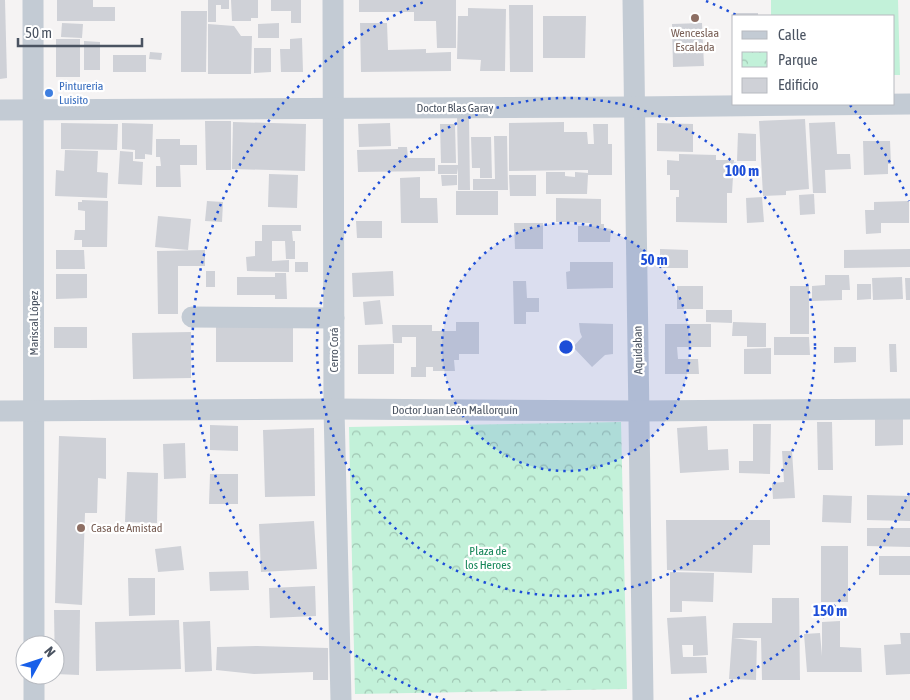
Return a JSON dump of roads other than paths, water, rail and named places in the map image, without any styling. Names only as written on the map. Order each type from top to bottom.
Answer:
[{"type":"street","name":"Mariscal López","points":[[33,0],[34,635]]},
{"type":"street","name":"Cerro Corá","points":[[333,0],[334,408],[341,700]]},
{"type":"street","name":"Aquidaban","points":[[633,0],[643,700]]},
{"type":"street","name":"Doctor Blas Garay","points":[[895,104],[910,104]]},
{"type":"street","name":"Doctor Blas Garay","points":[[0,110],[818,105]]},
{"type":"street","points":[[192,317],[334,318]]},
{"type":"street","name":"Doctor Juan León Mallorquín","points":[[0,411],[334,408],[639,411],[910,410]]},
{"type":"street","points":[[34,685],[34,700]]},
{"type":"place","name":"Wenceslaa Escalada","points":[[695,18]]},
{"type":"place","name":"Pintureria Luisito","points":[[49,93]]},
{"type":"place","name":"Casa de Amistad","points":[[81,528]]},
{"type":"park label","name":"Plaza de los Heroes","points":[[488,558]]}]
